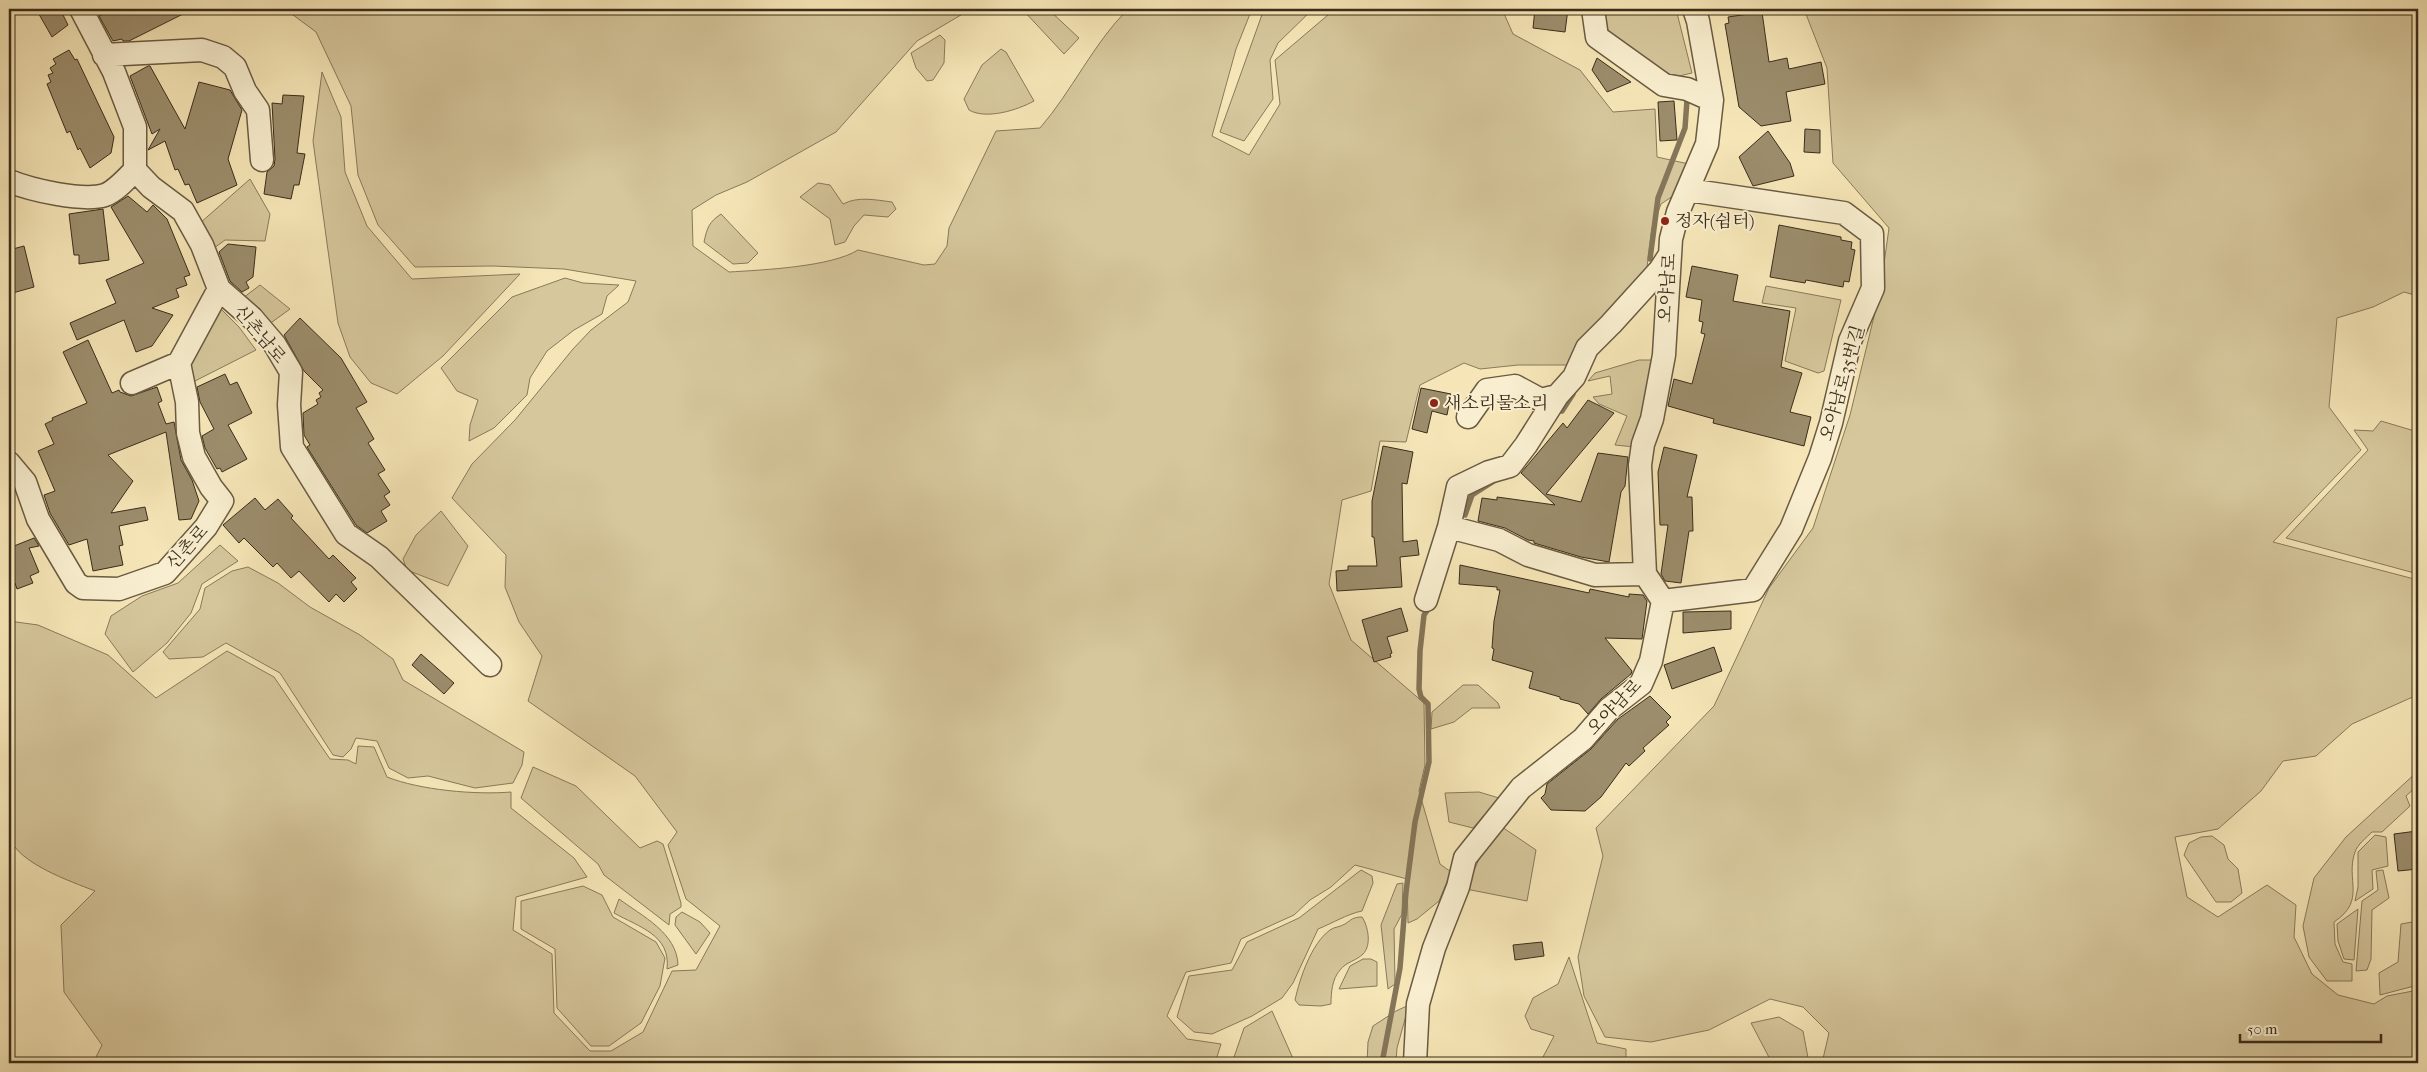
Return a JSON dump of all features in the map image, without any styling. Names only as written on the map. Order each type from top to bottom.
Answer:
[{"type":"street","points":[[9,181],[54,194],[93,197],[106,195],[135,170],[135,126],[114,72],[81,9]]},
{"type":"street","points":[[1593,9],[1597,37],[1621,56],[1664,85],[1687,90],[1712,100]]},
{"type":"street","name":"오야남로","points":[[1645,574],[1640,465],[1643,444],[1652,419],[1664,355],[1670,239],[1707,144],[1712,100],[1694,9]]},
{"type":"street","points":[[104,55],[202,50],[223,57],[235,67],[245,91],[258,110],[262,160]]},
{"type":"street","name":"신촌남로","points":[[135,170],[151,187],[183,211],[202,245],[219,289],[252,318],[275,345],[291,372],[289,406],[292,447],[346,534],[379,557],[490,665]]},
{"type":"street","name":"오야남로35번길","points":[[1663,601],[1753,590],[1791,529],[1807,493],[1831,423],[1850,341],[1873,288],[1872,234],[1844,213],[1688,190]]},
{"type":"street","points":[[1426,600],[1449,527],[1458,487],[1489,472],[1510,466],[1526,445],[1557,396],[1574,377],[1587,348],[1628,305],[1669,256]]},
{"type":"street","points":[[132,383],[179,363],[219,289]]},
{"type":"street","name":"신촌로","points":[[9,463],[25,482],[38,519],[76,583],[83,588],[120,588],[165,572],[206,527],[222,501],[200,470],[194,457],[188,433],[187,402],[179,363]]},
{"type":"street","points":[[1468,417],[1487,390],[1515,386],[1541,400],[1557,396]]},
{"type":"street","points":[[1449,527],[1499,540],[1528,555],[1595,576],[1645,574],[1663,601]]},
{"type":"street","name":"오야남로","points":[[1415,1063],[1418,1004],[1434,948],[1458,887],[1465,858],[1521,788],[1583,739],[1609,709],[1641,684],[1651,661],[1663,601]]},
{"type":"shaded area","points":[[285,9],[971,9],[917,41],[836,132],[747,182],[716,195],[692,210],[693,246],[729,272],[777,269],[814,264],[846,256],[858,250],[924,265],[935,264],[947,246],[949,228],[996,131],[1040,128],[1052,114],[1104,37],[1128,9],[1252,9],[1236,49],[1212,136],[1249,155],[1280,104],[1275,60],[1335,9],[1502,9],[1513,34],[1580,70],[1613,112],[1655,109],[1657,157],[1689,164],[1673,196],[1661,204],[1652,228],[1647,267],[1623,302],[1569,365],[1518,365],[1480,369],[1464,363],[1420,385],[1406,442],[1380,441],[1371,491],[1342,500],[1329,584],[1351,640],[1424,703],[1425,765],[1419,791],[1440,864],[1451,872],[1439,901],[1417,919],[1408,923],[1407,879],[1355,865],[1331,887],[1310,900],[1294,915],[1241,939],[1231,963],[1186,972],[1167,1016],[1187,1039],[1221,1044],[1215,1063],[93,1063],[102,1045],[64,992],[61,925],[95,891],[59,877],[34,863],[15,847],[9,837],[9,621],[38,625],[108,655],[156,698],[227,651],[274,677],[330,759],[348,760],[356,764],[358,746],[374,747],[387,777],[400,782],[448,791],[511,792],[511,808],[574,858],[587,877],[516,897],[513,930],[552,954],[554,1013],[590,1051],[611,1051],[643,1032],[672,971],[696,970],[720,926],[686,899],[668,845],[677,832],[635,776],[528,701],[542,656],[519,622],[505,587],[506,555],[452,498],[472,464],[515,420],[573,349],[591,330],[628,302],[636,281],[564,269],[493,266],[415,267],[378,225],[358,175],[351,106],[316,32]]},
{"type":"shaded area","points":[[1022,9],[1048,9],[1079,38],[1064,54]]},
{"type":"shaded area","points":[[1264,9],[1313,9],[1278,43],[1270,60],[1273,99],[1244,141],[1220,132]]},
{"type":"shaded area","points":[[1602,9],[1676,9],[1692,73],[1675,77],[1626,47],[1605,25]]},
{"type":"shaded area","points":[[1804,9],[2418,9],[2418,296],[2404,292],[2373,307],[2337,318],[2329,407],[2361,450],[2273,542],[2418,580],[2418,697],[2415,696],[2352,724],[2316,756],[2283,761],[2261,791],[2218,829],[2175,837],[2187,897],[2218,917],[2267,885],[2296,905],[2294,937],[2312,974],[2338,995],[2374,1004],[2387,996],[2413,991],[2418,1003],[2418,1063],[1822,1063],[1829,1033],[1803,1007],[1770,999],[1709,1030],[1651,1042],[1605,1037],[1584,996],[1578,957],[1603,856],[1596,828],[1714,706],[1769,588],[1813,528],[1850,415],[1880,292],[1889,228],[1833,163],[1827,68]]},
{"type":"shaded area","points":[[940,35],[945,40],[944,63],[933,80],[927,81],[916,68],[911,53]]},
{"type":"shaded area","points":[[1001,49],[1006,52],[1034,101],[1002,113],[984,114],[969,110],[964,99],[982,65]]},
{"type":"shaded area","points":[[322,72],[341,117],[345,172],[367,226],[412,279],[520,274],[443,356],[397,394],[371,383],[350,357],[338,323],[313,141]]},
{"type":"shaded area","points":[[250,179],[270,214],[265,241],[225,240],[210,251],[199,224]]},
{"type":"shaded area","points":[[818,183],[830,185],[843,204],[861,199],[873,200],[892,202],[896,209],[888,217],[864,215],[854,226],[845,242],[835,245],[830,219],[800,197]]},
{"type":"shaded area","points":[[721,214],[758,253],[748,263],[733,264],[704,242],[709,226]]},
{"type":"shaded area","points":[[565,278],[583,283],[619,285],[607,296],[602,314],[574,330],[547,351],[530,378],[527,395],[494,428],[469,441],[470,425],[478,400],[457,391],[441,368],[512,297]]},
{"type":"shaded area","points":[[260,285],[290,309],[268,325],[243,298]]},
{"type":"shaded area","points":[[1766,286],[1841,300],[1824,371],[1818,373],[1785,361],[1796,308],[1762,303]]},
{"type":"shaded area","points":[[220,308],[239,327],[256,350],[193,382],[187,363]]},
{"type":"shaded area","points":[[1639,360],[1653,360],[1635,447],[1615,445],[1627,416],[1599,404],[1593,397],[1612,394],[1610,376],[1588,381],[1595,373]]},
{"type":"shaded area","points":[[2381,421],[2418,432],[2418,574],[2286,538],[2368,450],[2354,430],[2373,431]]},
{"type":"shaded area","points":[[441,511],[468,546],[448,586],[407,570],[403,559],[416,535]]},
{"type":"shaded area","points":[[220,545],[238,561],[202,584],[191,613],[167,643],[133,672],[105,634],[111,616],[142,596],[178,583]]},
{"type":"shaded area","points":[[248,567],[278,583],[310,607],[360,635],[393,659],[403,680],[524,752],[522,765],[513,783],[475,788],[428,776],[408,778],[389,768],[377,741],[356,738],[351,749],[343,757],[333,755],[280,673],[226,643],[203,657],[169,659],[163,652],[200,609],[205,588],[232,571]]},
{"type":"shaded area","points":[[1463,685],[1478,685],[1498,703],[1500,708],[1472,708],[1454,722],[1431,729],[1432,712]]},
{"type":"shaded area","points":[[533,767],[576,786],[640,848],[657,841],[663,844],[681,903],[681,907],[670,914],[669,925],[604,875],[598,864],[521,798]]},
{"type":"shaded area","points":[[2418,771],[2418,785],[2406,796],[2410,806],[2382,832],[2372,832],[2356,849],[2352,872],[2353,898],[2344,914],[2334,922],[2335,944],[2343,962],[2352,964],[2352,981],[2327,981],[2309,957],[2303,926],[2314,878],[2346,837]]},
{"type":"shaded area","points":[[1479,792],[1499,798],[1473,828],[1449,822],[1445,793]]},
{"type":"shaded area","points":[[1502,827],[1536,850],[1527,901],[1466,889],[1486,843]]},
{"type":"shaded area","points":[[2375,835],[2386,837],[2388,866],[2372,870],[2373,889],[2355,901],[2358,887],[2358,852]]},
{"type":"shaded area","points":[[2212,836],[2224,845],[2228,859],[2238,869],[2242,893],[2231,902],[2216,902],[2184,855],[2189,843],[2201,837]]},
{"type":"shaded area","points":[[1361,870],[1372,876],[1373,883],[1362,911],[1345,916],[1318,929],[1293,983],[1282,998],[1252,1016],[1212,1034],[1194,1032],[1177,1017],[1189,976],[1232,970],[1247,942],[1299,918]]},
{"type":"shaded area","points":[[2383,870],[2389,898],[2372,910],[2371,959],[2367,970],[2356,971],[2362,901],[2378,890],[2376,871]]},
{"type":"shaded area","points":[[1403,883],[1402,914],[1394,929],[1395,984],[1388,989],[1381,925],[1397,884]]},
{"type":"shaded area","points":[[583,886],[602,895],[613,917],[656,942],[665,958],[660,986],[641,1023],[609,1046],[591,1046],[557,1008],[555,949],[521,929],[521,901]]},
{"type":"shaded area","points":[[619,899],[657,926],[672,944],[678,965],[667,969],[667,957],[659,940],[643,928],[614,913]]},
{"type":"shaded area","points":[[2358,909],[2354,960],[2344,959],[2338,941],[2337,924]]},
{"type":"shaded area","points":[[682,912],[700,922],[710,933],[696,954],[675,925],[676,917]]},
{"type":"shaded area","points":[[1362,917],[1367,930],[1368,941],[1366,950],[1363,954],[1342,967],[1337,974],[1332,986],[1331,1004],[1321,1006],[1299,1005],[1295,1000],[1300,982],[1307,962],[1317,944],[1332,929],[1354,918]]},
{"type":"shaded area","points":[[2418,921],[2418,985],[2380,995],[2379,973],[2398,962],[2401,924]]},
{"type":"shaded area","points":[[1569,957],[1597,1043],[1626,1049],[1626,1063],[1545,1063],[1543,1057],[1554,1036],[1531,1029],[1525,1016],[1533,998],[1558,984]]},
{"type":"shaded area","points":[[1363,959],[1371,959],[1377,962],[1377,986],[1339,989],[1350,966]]},
{"type":"shaded area","points":[[1409,1005],[1397,1048],[1396,1063],[1367,1063],[1368,1042],[1373,1026]]},
{"type":"shaded area","points":[[1272,1011],[1295,1063],[1232,1063],[1244,1028]]},
{"type":"shaded area","points":[[1779,1017],[1803,1031],[1809,1063],[1772,1063],[1751,1023]]},
{"type":"building","points":[[36,9],[60,9],[68,25],[52,37]]},
{"type":"building","points":[[112,9],[193,9],[129,41],[123,41],[122,39],[113,41],[99,16]]},
{"type":"building","points":[[1535,9],[1568,9],[1565,32],[1533,28]]},
{"type":"building","points":[[1762,12],[1769,62],[1787,58],[1789,69],[1821,62],[1825,84],[1786,92],[1791,121],[1761,126],[1739,107],[1725,24],[1729,23],[1728,17]]},
{"type":"building","points":[[69,50],[75,60],[77,59],[114,137],[111,153],[90,168],[80,148],[78,150],[70,131],[67,133],[47,84],[51,82],[48,75],[53,73],[50,68],[56,64],[53,59]]},
{"type":"building","points":[[1597,58],[1631,82],[1607,92],[1592,70]]},
{"type":"building","points":[[150,66],[185,129],[199,82],[230,90],[242,110],[228,159],[237,185],[197,203],[189,184],[185,185],[178,169],[175,170],[165,141],[148,150],[160,129],[152,134],[130,76]]},
{"type":"building","points":[[283,95],[304,96],[297,153],[305,154],[299,185],[294,185],[291,199],[264,194],[267,172],[274,166],[275,159],[272,103],[282,104]]},
{"type":"building","points":[[1674,101],[1677,140],[1660,141],[1658,102]]},
{"type":"building","points":[[1805,129],[1820,130],[1820,153],[1804,152]]},
{"type":"building","points":[[1768,131],[1790,163],[1794,176],[1753,186],[1739,157]]},
{"type":"building","points":[[128,196],[147,212],[153,205],[167,219],[190,275],[184,277],[187,285],[176,289],[179,297],[152,308],[173,315],[152,346],[136,352],[124,320],[77,340],[70,323],[116,303],[106,280],[144,263],[111,207]]},
{"type":"building","points":[[103,209],[109,260],[79,264],[79,255],[74,255],[69,214]]},
{"type":"building","points":[[1779,225],[1841,237],[1841,240],[1852,242],[1851,249],[1855,250],[1849,282],[1844,281],[1843,287],[1806,280],[1805,283],[1770,277]]},
{"type":"building","points":[[228,244],[256,247],[253,277],[246,282],[249,288],[242,292],[230,281],[219,252]]},
{"type":"building","points":[[24,246],[34,287],[9,294],[9,250]]},
{"type":"building","points":[[1692,266],[1738,275],[1733,301],[1790,311],[1781,367],[1802,373],[1790,412],[1811,417],[1804,446],[1713,423],[1714,419],[1668,406],[1674,379],[1692,384],[1705,334],[1701,333],[1703,322],[1699,321],[1702,300],[1686,297]]},
{"type":"building","points":[[300,318],[341,358],[367,402],[356,408],[374,439],[368,443],[385,470],[378,474],[390,492],[384,496],[390,505],[381,511],[387,521],[367,533],[356,525],[307,447],[310,445],[304,435],[303,413],[318,404],[316,400],[321,397],[319,393],[323,390],[304,371],[284,335]]},
{"type":"building","points":[[88,340],[112,393],[119,390],[131,396],[157,387],[162,401],[158,403],[166,424],[174,422],[181,460],[192,480],[199,501],[191,519],[179,520],[166,432],[108,455],[133,481],[111,513],[145,507],[148,520],[119,526],[123,545],[119,546],[123,565],[93,571],[87,539],[69,545],[50,513],[44,495],[55,491],[38,451],[54,444],[45,424],[53,420],[52,418],[87,403],[63,352]]},
{"type":"building","points":[[225,374],[230,385],[237,382],[252,413],[228,425],[247,459],[222,472],[220,468],[217,469],[205,448],[202,436],[214,429],[200,402],[197,387]]},
{"type":"building","name":"새소리물소리","points":[[1421,388],[1451,394],[1447,415],[1432,411],[1427,433],[1412,429]]},
{"type":"building","points":[[1588,400],[1614,413],[1546,494],[1581,502],[1598,453],[1628,457],[1625,486],[1621,492],[1609,562],[1581,557],[1534,543],[1534,541],[1528,540],[1505,528],[1478,521],[1482,498],[1497,500],[1497,497],[1555,505],[1521,473],[1563,423],[1567,428]]},
{"type":"building","points":[[1383,446],[1413,452],[1407,484],[1402,483],[1403,542],[1417,540],[1419,555],[1400,557],[1402,587],[1337,591],[1336,571],[1348,570],[1348,566],[1377,566],[1374,537],[1372,537],[1372,501]]},
{"type":"building","points":[[1664,447],[1697,455],[1687,497],[1692,497],[1693,531],[1689,531],[1681,583],[1665,581],[1661,574],[1668,525],[1660,525],[1658,472]]},
{"type":"building","points":[[255,498],[265,510],[278,499],[293,516],[291,518],[329,559],[333,555],[356,578],[351,582],[357,589],[344,602],[336,594],[329,602],[299,571],[291,578],[277,563],[273,567],[244,538],[239,543],[223,525]]},
{"type":"building","points":[[34,538],[39,546],[29,548],[39,572],[30,576],[33,583],[17,589],[15,583],[12,584],[9,576],[9,548]]},
{"type":"building","points":[[1460,565],[1589,593],[1590,589],[1629,597],[1629,594],[1643,595],[1647,601],[1642,639],[1605,638],[1632,671],[1631,674],[1601,699],[1588,714],[1579,704],[1529,688],[1533,672],[1492,660],[1494,621],[1500,590],[1497,590],[1497,587],[1459,584]]},
{"type":"building","points":[[1401,608],[1408,631],[1387,637],[1392,653],[1390,654],[1391,657],[1374,662],[1362,620]]},
{"type":"building","points":[[1731,611],[1731,629],[1683,633],[1683,612]]},
{"type":"building","points":[[1714,647],[1722,671],[1672,689],[1664,665]]},
{"type":"building","points":[[421,654],[454,683],[444,694],[412,665]]},
{"type":"building","points":[[1650,696],[1671,717],[1666,722],[1669,725],[1643,748],[1645,751],[1629,766],[1626,763],[1601,797],[1585,811],[1551,810],[1541,798],[1545,794],[1547,784],[1591,749],[1618,719]]},
{"type":"building","points":[[2417,831],[2418,869],[2398,871],[2394,834]]},
{"type":"building","points":[[1542,942],[1544,956],[1515,960],[1513,945]]},
{"type":"waterway","points":[[1650,259],[1658,198],[1685,128],[1687,100]]},
{"type":"waterway","points":[[1562,411],[1573,394]]},
{"type":"waterway","points":[[1465,515],[1472,495],[1497,479]]},
{"type":"waterway","points":[[1382,1063],[1400,968],[1406,892],[1415,822],[1429,762],[1428,704],[1421,697],[1419,689],[1420,651],[1424,615],[1431,605]]},
{"type":"place","name":"정자(쉼터)","points":[[1665,221]]},
{"type":"place","name":"새소리물소리","points":[[1434,403]]}]
